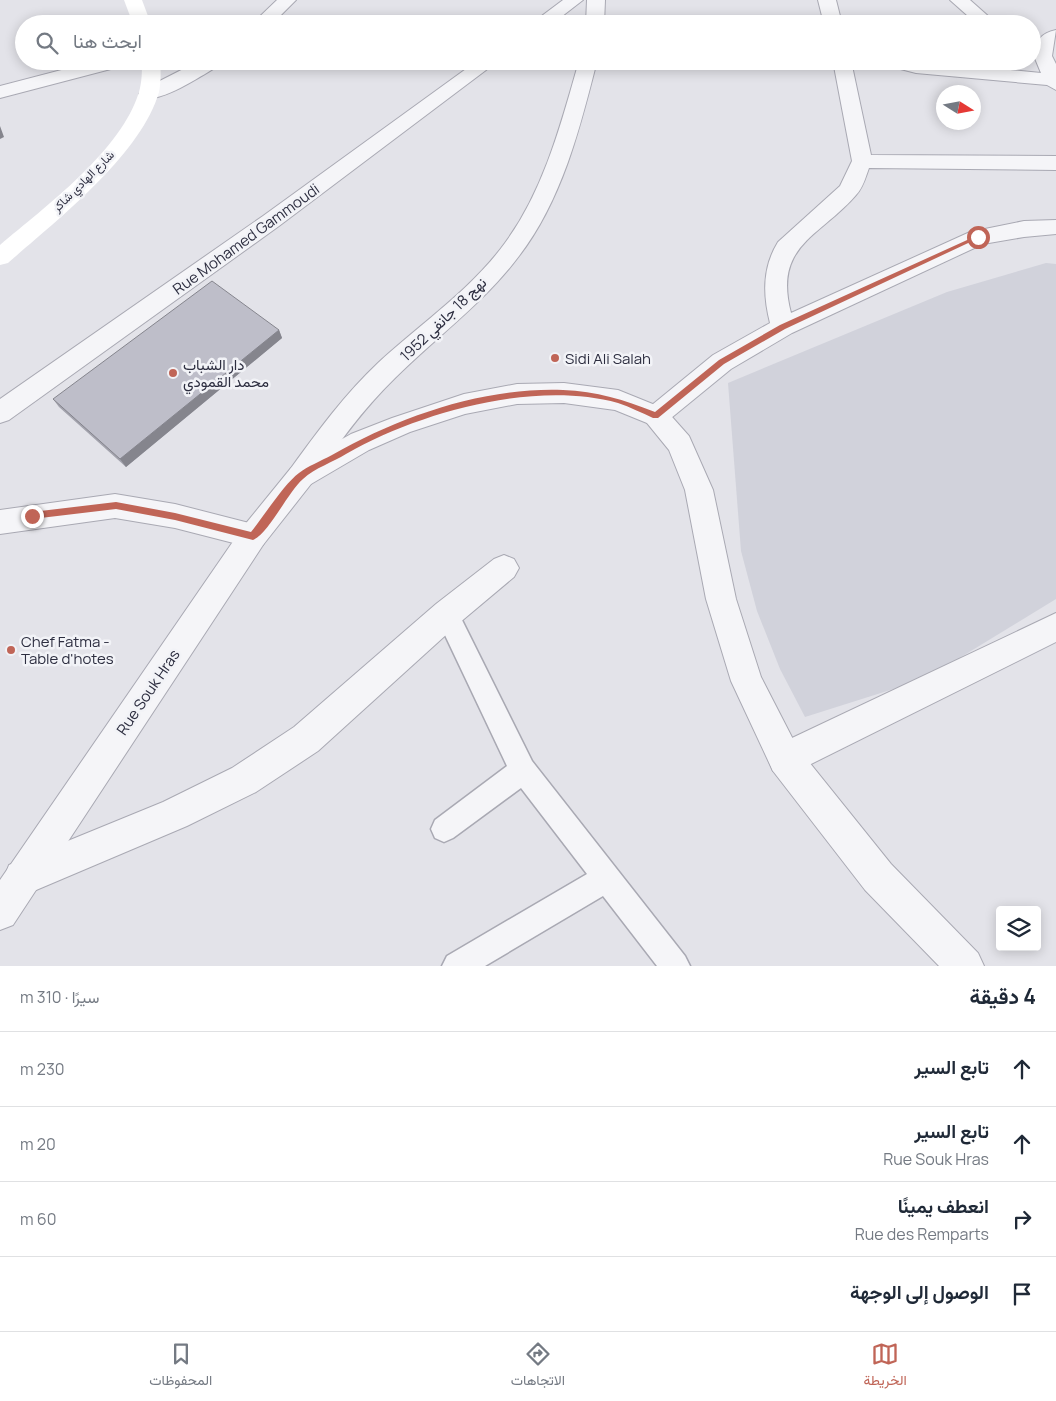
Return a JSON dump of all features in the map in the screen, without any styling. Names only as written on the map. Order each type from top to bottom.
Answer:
[{"type":"main road","points":[[133,0],[139,15]]},
{"type":"main road","name":"شارع الهادي شاكر","points":[[0,257],[88,178],[121,142],[148,94],[150,70]]},
{"type":"street","points":[[271,15],[287,0]]},
{"type":"street","points":[[553,15],[574,0]]},
{"type":"street","points":[[595,15],[596,0]]},
{"type":"street","points":[[827,0],[831,15]]},
{"type":"street","points":[[959,0],[977,15]]},
{"type":"street","points":[[1053,78],[1043,56],[1048,38],[1056,34]]},
{"type":"street","points":[[1041,66],[1053,78]]},
{"type":"street","points":[[0,92],[84,70]]},
{"type":"street","points":[[148,94],[197,70]]},
{"type":"street","name":"Rue Mohamed Gammoudi","points":[[0,413],[271,221],[477,70]]},
{"type":"street","name":"نهج 18 جانفي 1952","points":[[301,476],[332,430],[369,388],[465,303],[513,249],[547,190],[576,109],[586,70]]},
{"type":"street","points":[[783,327],[776,300],[777,272],[786,247],[849,190],[862,161],[844,70]]},
{"type":"street","points":[[962,70],[1053,78]]},
{"type":"street","points":[[862,161],[1056,163]]},
{"type":"street","points":[[656,416],[722,362],[783,327],[978,237],[1024,228],[1056,227]]},
{"type":"street","points":[[301,476],[360,442],[401,425],[464,404],[517,394],[564,393],[618,400],[656,416],[680,444],[699,490],[721,599],[747,681],[785,759],[878,877],[965,966]]},
{"type":"street","name":"Rue Souk Hras","points":[[0,912],[253,536],[301,476]]},
{"type":"street","points":[[0,522],[32,516],[116,506],[175,516],[253,536]]},
{"type":"street","points":[[22,878],[175,814],[244,780],[306,739],[447,614],[504,568]]},
{"type":"street","points":[[447,614],[523,770],[605,879],[675,966]]},
{"type":"street","points":[[785,759],[1056,627]]},
{"type":"street","points":[[444,829],[523,770]]},
{"type":"street","points":[[457,966],[605,879]]},
{"type":"shaded area","points":[[1046,263],[1056,264],[1056,599],[925,679],[805,717],[780,669],[757,611],[741,551],[728,383],[947,292]]},
{"type":"building","name":"دار الشباب محمد القمودي","points":[[212,281],[279,330],[120,459],[53,399]]},
{"type":"place","name":"Sidi Ali Salah","points":[[555,358]]},
{"type":"place","name":"دار الشباب محمد القمودي","points":[[173,373]]},
{"type":"place","name":"Chef Fatma - Table d'hotes","points":[[11,650]]},
{"type":"route","points":[[32,516],[116,506],[175,516],[253,536],[301,476],[360,442],[401,425],[464,404],[517,394],[564,393],[618,400],[656,416],[722,362],[783,327],[978,237]]}]
